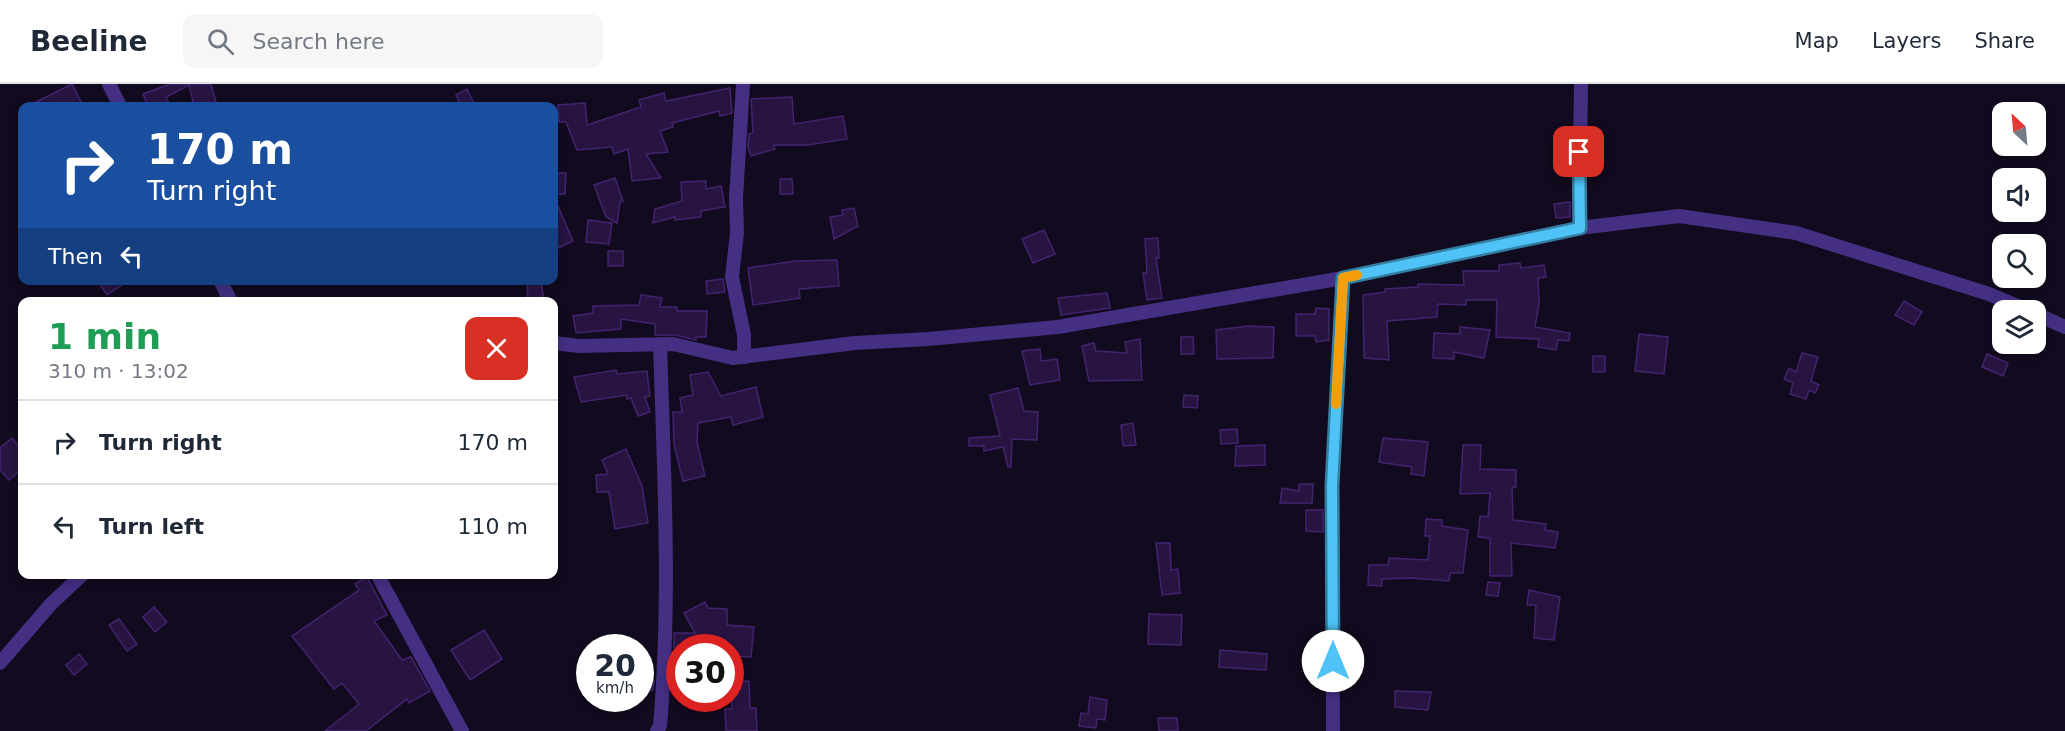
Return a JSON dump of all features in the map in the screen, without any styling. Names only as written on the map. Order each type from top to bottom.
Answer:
[{"type":"street","points":[[110,84],[118,102]]},
{"type":"street","points":[[743,84],[736,198],[737,233],[732,277],[744,335],[744,357]]},
{"type":"street","points":[[1580,228],[1581,84]]},
{"type":"street","points":[[558,343],[579,346],[673,344],[733,358],[855,343],[1058,327],[1343,278],[1580,228],[1679,216],[1796,233],[2003,300]]},
{"type":"street","points":[[1332,731],[1332,485],[1343,278]]},
{"type":"street","points":[[2046,318],[2065,327]]},
{"type":"street","points":[[657,731],[660,726],[665,667],[667,549],[660,345]]},
{"type":"street","points":[[0,663],[51,604],[78,579]]},
{"type":"street","points":[[380,579],[462,731]]},
{"type":"building","points":[[72,84],[81,102],[36,102]]},
{"type":"building","points":[[170,84],[211,84],[216,102],[193,102],[189,85],[166,97],[168,102],[146,102],[143,94]]},
{"type":"building","points":[[730,88],[732,113],[720,116],[719,111],[672,123],[673,127],[660,131],[668,152],[646,154],[661,178],[632,181],[628,149],[614,154],[612,147],[577,150],[566,122],[559,122],[558,105],[585,103],[587,125],[641,107],[639,100],[664,93],[666,101]]},
{"type":"building","points":[[467,89],[473,102],[459,102],[456,95]]},
{"type":"building","points":[[792,97],[794,124],[843,116],[847,139],[808,145],[774,145],[775,149],[751,156],[748,147],[749,134],[753,133],[751,99]]},
{"type":"building","points":[[558,173],[566,173],[565,194],[558,194]]},
{"type":"building","points":[[615,178],[623,201],[620,202],[617,223],[606,217],[594,185]]},
{"type":"building","points":[[780,179],[792,179],[793,194],[780,194]]},
{"type":"building","points":[[706,181],[706,189],[721,186],[725,207],[701,211],[701,217],[675,220],[675,217],[653,223],[655,209],[682,201],[681,182]]},
{"type":"building","points":[[1570,202],[1570,217],[1556,218],[1554,204]]},
{"type":"building","points":[[558,206],[573,241],[558,248]]},
{"type":"building","points":[[854,208],[858,226],[834,239],[830,217],[843,215],[842,210]]},
{"type":"building","points":[[588,220],[612,223],[609,244],[586,242]]},
{"type":"building","points":[[1044,230],[1055,254],[1033,263],[1022,239]]},
{"type":"building","points":[[1158,238],[1159,258],[1156,258],[1162,298],[1147,300],[1143,273],[1147,273],[1145,239]]},
{"type":"building","points":[[608,251],[623,251],[623,266],[608,266]]},
{"type":"building","points":[[837,260],[839,286],[799,289],[800,298],[753,305],[748,268],[795,261]]},
{"type":"building","points":[[1520,263],[1521,268],[1544,265],[1546,277],[1538,278],[1539,303],[1535,327],[1570,333],[1569,341],[1558,340],[1556,350],[1538,347],[1539,339],[1496,337],[1497,300],[1466,300],[1466,305],[1438,304],[1437,317],[1387,321],[1389,360],[1364,358],[1363,295],[1385,292],[1385,289],[1418,287],[1418,284],[1464,285],[1463,271],[1499,271],[1499,265]]},
{"type":"building","points":[[723,279],[725,292],[707,294],[706,281]]},
{"type":"building","points":[[100,285],[122,285],[107,295]]},
{"type":"building","points":[[527,285],[542,285],[543,297],[528,297]]},
{"type":"building","points":[[1107,293],[1110,308],[1061,315],[1058,298]]},
{"type":"building","points":[[641,295],[662,298],[660,307],[677,307],[677,311],[707,311],[706,337],[696,337],[696,340],[675,335],[655,335],[655,324],[621,319],[621,329],[576,333],[573,316],[593,313],[593,306],[639,305]]},
{"type":"building","points":[[1904,301],[1922,312],[1914,325],[1895,315]]},
{"type":"building","points":[[1316,308],[1329,309],[1329,340],[1316,342],[1315,336],[1296,336],[1296,314],[1315,314]]},
{"type":"building","points":[[1249,326],[1274,327],[1273,358],[1217,359],[1216,330]]},
{"type":"building","points":[[1460,327],[1490,330],[1484,358],[1454,352],[1454,359],[1433,358],[1434,333],[1460,334]]},
{"type":"building","points":[[1639,334],[1668,337],[1664,374],[1635,371]]},
{"type":"building","points":[[1181,337],[1193,337],[1194,354],[1181,354]]},
{"type":"building","points":[[1140,339],[1142,380],[1089,381],[1082,346],[1094,343],[1096,351],[1127,353],[1125,342]]},
{"type":"building","points":[[1040,349],[1041,361],[1057,359],[1060,380],[1030,385],[1022,351]]},
{"type":"building","points":[[1802,353],[1818,357],[1811,381],[1819,385],[1815,393],[1809,390],[1806,399],[1790,394],[1793,383],[1784,379],[1789,368],[1796,372]]},
{"type":"building","points":[[1987,354],[2008,363],[2003,376],[1982,367]]},
{"type":"building","points":[[1593,356],[1605,356],[1605,372],[1593,372]]},
{"type":"building","points":[[616,370],[617,374],[647,371],[650,396],[645,397],[650,412],[638,416],[631,398],[627,399],[627,395],[581,402],[574,377]]},
{"type":"building","points":[[708,372],[721,396],[756,387],[763,417],[733,425],[731,417],[698,423],[697,442],[705,476],[683,481],[674,445],[673,412],[682,412],[680,398],[693,395],[690,375]]},
{"type":"building","points":[[1018,388],[1024,411],[1038,412],[1037,440],[1012,439],[1011,467],[1008,467],[1003,447],[984,451],[984,446],[969,446],[969,438],[1000,436],[990,395]]},
{"type":"building","points":[[1184,395],[1198,396],[1197,408],[1183,407]]},
{"type":"building","points":[[1133,423],[1136,445],[1123,446],[1121,425]]},
{"type":"building","points":[[1237,429],[1238,443],[1221,444],[1220,430]]},
{"type":"building","points":[[12,438],[18,446],[18,472],[9,480],[0,470],[0,448]]},
{"type":"building","points":[[1383,438],[1428,442],[1424,476],[1411,474],[1412,467],[1379,462]]},
{"type":"building","points":[[1265,445],[1265,465],[1235,466],[1236,446]]},
{"type":"building","points":[[1463,445],[1481,445],[1480,469],[1516,470],[1516,487],[1512,487],[1513,520],[1546,524],[1545,530],[1558,532],[1555,548],[1511,543],[1512,576],[1490,576],[1490,538],[1478,537],[1480,516],[1488,517],[1490,493],[1460,494]]},
{"type":"building","points":[[626,449],[642,486],[648,523],[615,529],[609,492],[597,492],[596,475],[608,474],[602,460]]},
{"type":"building","points":[[1299,484],[1313,484],[1312,503],[1280,503],[1282,488],[1299,491]]},
{"type":"building","points":[[1306,510],[1323,510],[1323,532],[1306,531]]},
{"type":"building","points":[[1426,519],[1442,520],[1442,526],[1468,530],[1463,573],[1450,573],[1449,581],[1411,578],[1382,579],[1382,586],[1368,585],[1369,565],[1388,565],[1389,558],[1428,560],[1430,536],[1425,536]]},
{"type":"building","points":[[1156,543],[1170,543],[1171,570],[1178,569],[1180,593],[1162,595]]},
{"type":"building","points":[[368,579],[387,615],[374,621],[402,660],[411,657],[430,691],[409,703],[407,699],[366,731],[325,731],[359,704],[342,683],[334,689],[292,636],[359,590],[355,584]]},
{"type":"building","points":[[1488,582],[1500,583],[1498,596],[1486,595]]},
{"type":"building","points":[[1529,590],[1560,597],[1554,640],[1534,638],[1536,605],[1527,605]]},
{"type":"building","points":[[705,602],[708,608],[727,609],[727,625],[754,627],[751,657],[744,657],[744,634],[674,634],[695,633],[684,613]]},
{"type":"building","points":[[154,607],[167,622],[155,632],[143,617]]},
{"type":"building","points":[[1149,614],[1182,615],[1181,645],[1148,644]]},
{"type":"building","points":[[119,619],[137,644],[127,651],[109,625]]},
{"type":"building","points":[[484,630],[502,659],[470,680],[451,650]]},
{"type":"building","points":[[1220,650],[1267,654],[1266,670],[1219,667]]},
{"type":"building","points":[[79,654],[87,664],[74,675],[66,665]]},
{"type":"building","points":[[744,681],[749,681],[750,708],[756,708],[757,731],[726,731],[725,712],[744,712]]},
{"type":"building","points":[[1395,691],[1431,692],[1428,710],[1395,707]]},
{"type":"building","points":[[1090,697],[1107,700],[1105,720],[1097,719],[1096,728],[1079,726],[1081,713],[1088,714]]},
{"type":"building","points":[[1158,718],[1177,718],[1178,731],[1159,731]]},
{"type":"slow traffic","points":[[1336,404],[1343,278],[1357,275]]},
{"type":"route","points":[[1333,661],[1332,485],[1343,278],[1580,228],[1579,152]]}]
